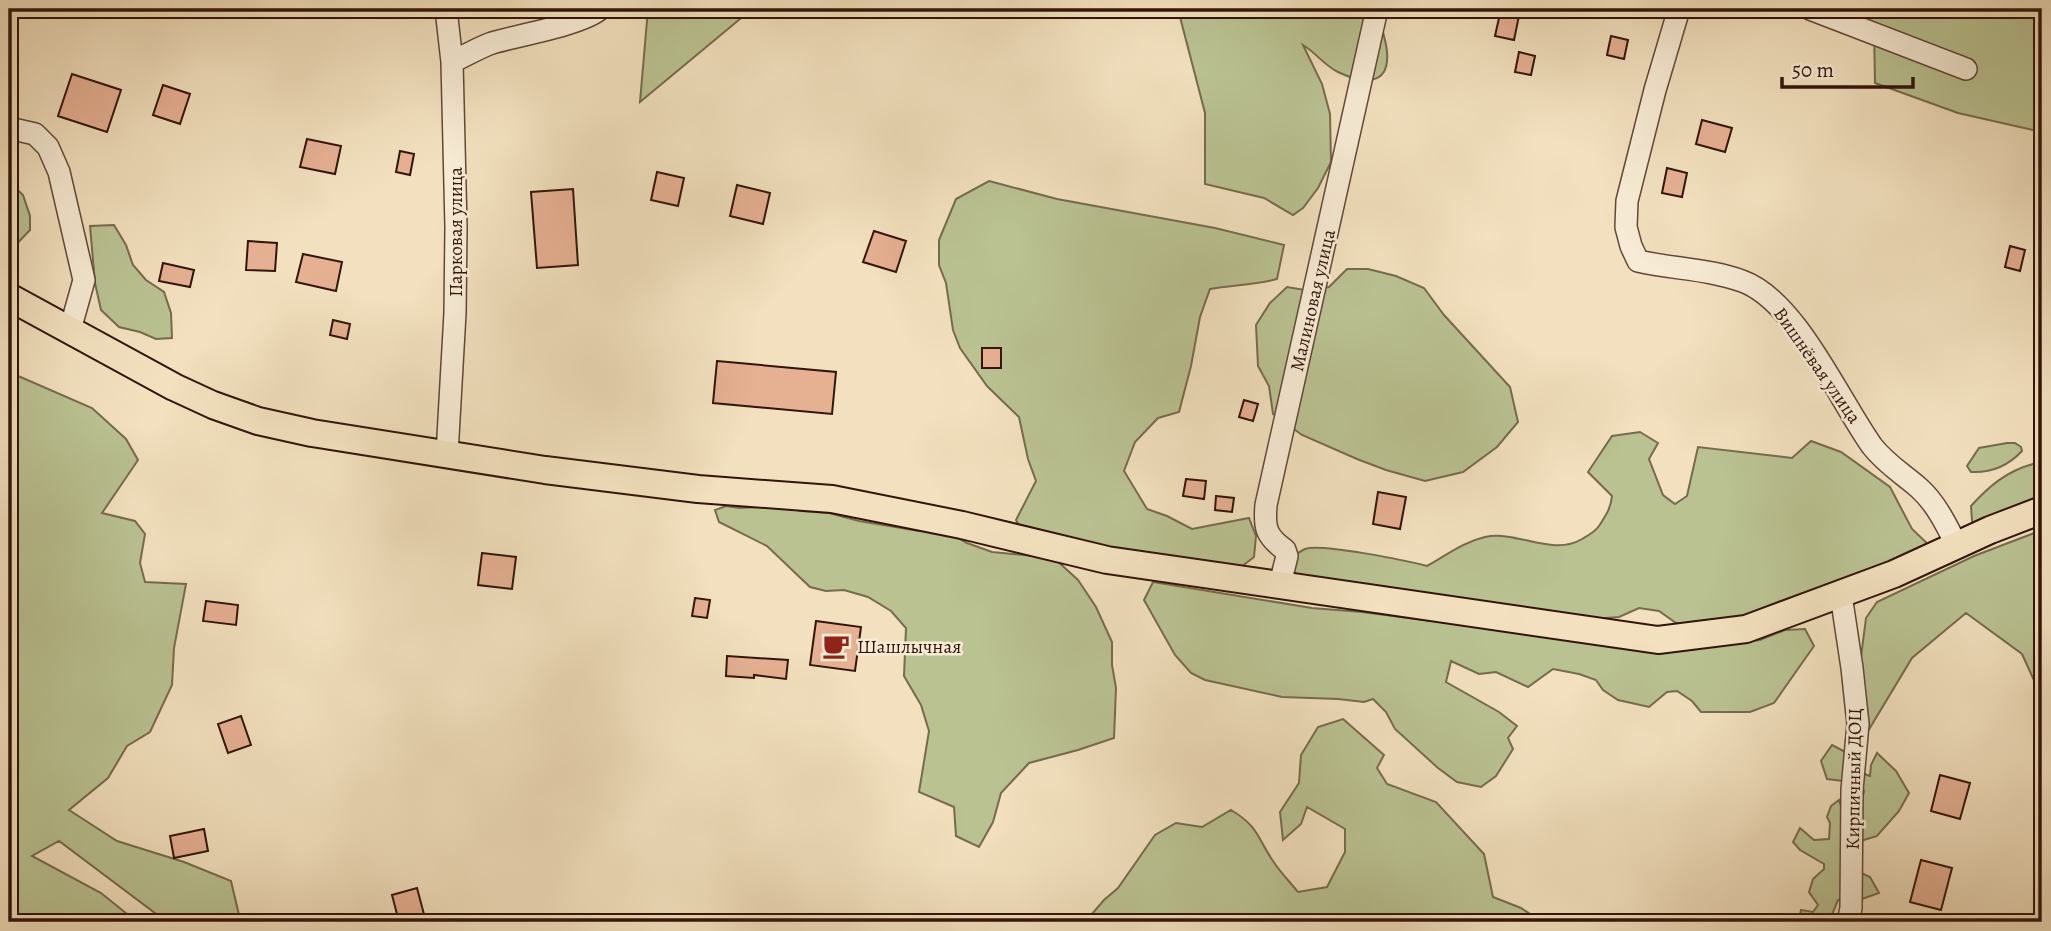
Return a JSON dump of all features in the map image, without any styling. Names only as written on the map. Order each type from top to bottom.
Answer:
[{"type":"main road","points":[[9,298],[174,387],[213,405],[258,421],[336,438],[545,470],[698,489],[832,499],[962,525],[1107,560],[1658,640],[1746,629],[1894,574],[1990,530],[2042,510]]},
{"type":"street","name":"Парковая улица","points":[[446,9],[452,62],[456,227],[455,313],[447,454]]},
{"type":"street","points":[[452,62],[489,44],[574,21],[600,9]]},
{"type":"street","name":"Малиновая улица","points":[[1280,584],[1287,556],[1264,526],[1266,505],[1377,9]]},
{"type":"street","name":"Вишнёвая улица","points":[[1679,9],[1655,90],[1628,201],[1626,227],[1638,261],[1669,268],[1702,271],[1745,282],[1772,299],[1791,319],[1874,447],[1896,471],[1918,486],[1931,500],[1957,546]]},
{"type":"street","points":[[1810,9],[1966,69]]},
{"type":"street","points":[[9,128],[35,134],[48,148],[59,172],[84,280],[70,330]]},
{"type":"street","name":"Кирпичный ДОЦ","points":[[1841,595],[1858,724],[1852,790],[1851,908],[1848,922]]},
{"type":"green space","points":[[648,9],[752,9],[640,102]]},
{"type":"green space","points":[[1188,9],[1383,9],[1381,21],[1387,64],[1379,77],[1364,80],[1347,76],[1329,66],[1303,45],[1322,84],[1330,114],[1331,162],[1318,188],[1303,208],[1293,215],[1264,198],[1205,184],[1205,113],[1180,17]]},
{"type":"green space","points":[[1819,9],[2042,9],[2042,132],[1958,113],[1875,83],[1874,28]]},
{"type":"green space","points":[[989,181],[1057,199],[1215,228],[1284,245],[1277,279],[1210,289],[1200,317],[1179,412],[1158,418],[1135,442],[1124,471],[1147,509],[1192,529],[1249,518],[1256,536],[1254,557],[1236,571],[1022,531],[1016,520],[1036,481],[1019,417],[987,386],[960,348],[953,330],[946,283],[939,265],[939,240],[956,199]]},
{"type":"green space","points":[[9,182],[23,195],[30,216],[30,230],[9,252]]},
{"type":"green space","points":[[114,225],[126,245],[133,265],[146,280],[164,292],[171,313],[172,338],[156,339],[119,327],[101,310],[95,283],[90,226]]},
{"type":"green space","points":[[1347,269],[1368,269],[1396,276],[1424,288],[1444,315],[1510,387],[1518,422],[1497,447],[1463,472],[1425,481],[1386,470],[1302,435],[1273,414],[1269,386],[1258,366],[1256,325],[1270,303],[1287,287],[1305,290],[1329,287]]},
{"type":"green space","points":[[9,372],[92,408],[126,439],[138,460],[102,513],[135,521],[145,534],[140,563],[145,582],[186,584],[174,648],[172,685],[150,732],[127,746],[108,778],[69,810],[117,841],[184,862],[231,881],[239,915],[199,923],[159,916],[59,841],[32,856],[101,893],[137,922],[9,922]]},
{"type":"green space","points":[[1640,432],[1658,443],[1649,459],[1663,495],[1675,504],[1687,496],[1698,447],[1792,458],[1811,441],[1841,452],[1890,487],[1912,529],[1933,549],[1804,603],[1696,628],[1676,623],[1659,611],[1639,608],[1619,617],[1593,619],[1427,597],[1351,582],[1310,583],[1291,577],[1282,565],[1302,550],[1314,548],[1365,553],[1427,566],[1462,545],[1485,537],[1571,544],[1596,530],[1611,504],[1612,496],[1588,472],[1612,436]]},
{"type":"green space","points":[[2015,443],[2022,451],[1999,468],[1971,472],[1967,466],[1979,448]]},
{"type":"green space","points":[[2033,464],[2042,464],[2042,501],[1979,525],[1972,521],[1971,506],[1985,492],[2007,475]]},
{"type":"green space","points":[[726,506],[778,506],[829,513],[919,531],[947,532],[992,552],[1054,558],[1078,580],[1096,607],[1112,642],[1116,688],[1114,738],[1029,763],[1001,793],[993,822],[979,847],[956,836],[954,807],[919,792],[929,731],[921,705],[904,676],[906,628],[891,611],[868,597],[844,590],[826,591],[810,587],[767,546],[719,522],[715,510]]},
{"type":"green space","points":[[2042,530],[2042,698],[2022,654],[1966,613],[1912,658],[1868,731],[1855,703],[1866,618],[1877,602],[1974,556]]},
{"type":"green space","points":[[1153,582],[1312,608],[1517,632],[1690,648],[1760,640],[1785,630],[1805,629],[1814,646],[1774,703],[1750,712],[1701,712],[1692,701],[1677,691],[1667,692],[1649,707],[1618,700],[1603,690],[1596,680],[1553,669],[1528,687],[1496,672],[1479,674],[1451,661],[1446,682],[1499,712],[1517,726],[1508,738],[1513,749],[1496,776],[1481,787],[1457,782],[1438,768],[1395,729],[1386,712],[1373,699],[1364,702],[1282,697],[1205,680],[1191,673],[1175,655],[1144,600]]},
{"type":"green space","points":[[1343,719],[1384,755],[1377,768],[1387,784],[1436,802],[1484,854],[1493,897],[1521,908],[1542,922],[1085,922],[1118,888],[1155,835],[1176,823],[1202,827],[1231,810],[1252,827],[1276,865],[1298,892],[1327,887],[1345,852],[1345,829],[1307,807],[1301,824],[1283,840],[1280,812],[1299,783],[1301,755],[1318,727]]},
{"type":"green space","points":[[1832,745],[1851,755],[1857,768],[1870,776],[1871,765],[1877,753],[1896,771],[1909,793],[1899,811],[1877,836],[1848,845],[1859,872],[1870,877],[1879,893],[1862,899],[1838,900],[1829,922],[1799,922],[1801,910],[1813,912],[1818,905],[1809,892],[1813,879],[1824,869],[1824,864],[1800,850],[1793,842],[1800,828],[1814,840],[1829,839],[1830,823],[1827,817],[1831,806],[1839,800],[1845,819],[1860,809],[1864,791],[1860,783],[1827,779],[1821,761]]},
{"type":"building","points":[[1501,9],[1520,11],[1514,40],[1495,36]]},
{"type":"building","points":[[1611,36],[1628,40],[1624,59],[1607,55]]},
{"type":"building","points":[[1519,52],[1535,56],[1531,75],[1515,72]]},
{"type":"building","points":[[72,74],[121,90],[107,132],[58,116]]},
{"type":"building","points":[[163,85],[190,94],[180,124],[153,115]]},
{"type":"building","points":[[1702,120],[1732,128],[1725,152],[1696,144]]},
{"type":"building","points":[[307,139],[341,146],[335,174],[300,167]]},
{"type":"building","points":[[400,151],[414,154],[410,175],[396,172]]},
{"type":"building","points":[[1667,168],[1687,173],[1682,197],[1662,193]]},
{"type":"building","points":[[657,172],[684,178],[678,206],[651,200]]},
{"type":"building","points":[[737,185],[770,193],[763,224],[730,216]]},
{"type":"building","points":[[573,189],[578,265],[537,268],[531,192]]},
{"type":"building","points":[[874,231],[906,241],[896,272],[863,262]]},
{"type":"building","points":[[248,241],[277,243],[275,271],[246,270]]},
{"type":"building","points":[[2010,246],[2025,250],[2020,271],[2005,267]]},
{"type":"building","points":[[303,254],[342,262],[336,291],[296,282]]},
{"type":"building","points":[[163,263],[194,270],[190,287],[159,281]]},
{"type":"building","points":[[333,320],[350,324],[347,339],[330,335]]},
{"type":"building","points":[[982,348],[1001,348],[1001,368],[982,368]]},
{"type":"building","points":[[717,361],[836,372],[832,414],[713,403]]},
{"type":"building","points":[[1244,400],[1258,404],[1253,421],[1239,417]]},
{"type":"building","points":[[1186,479],[1206,481],[1204,499],[1183,496]]},
{"type":"building","points":[[1378,492],[1406,497],[1400,529],[1373,524]]},
{"type":"building","points":[[1216,496],[1234,498],[1232,512],[1215,510]]},
{"type":"building","points":[[482,553],[516,557],[512,589],[478,585]]},
{"type":"building","points":[[695,598],[710,600],[707,618],[692,616]]},
{"type":"building","points":[[206,601],[238,605],[236,625],[203,621]]},
{"type":"building","name":"Шашлычная","points":[[816,621],[861,627],[855,671],[810,665]]},
{"type":"building","points":[[727,656],[788,660],[786,679],[754,675],[754,678],[726,676]]},
{"type":"building","points":[[241,716],[251,745],[228,753],[218,724]]},
{"type":"building","points":[[1940,775],[1970,783],[1960,819],[1931,811]]},
{"type":"building","points":[[204,829],[208,851],[174,858],[170,836]]},
{"type":"building","points":[[1921,860],[1952,868],[1941,910],[1910,902]]},
{"type":"building","points":[[417,888],[426,922],[399,922],[392,895]]},
{"type":"place","name":"Шашлычная","points":[[836,646]]}]
